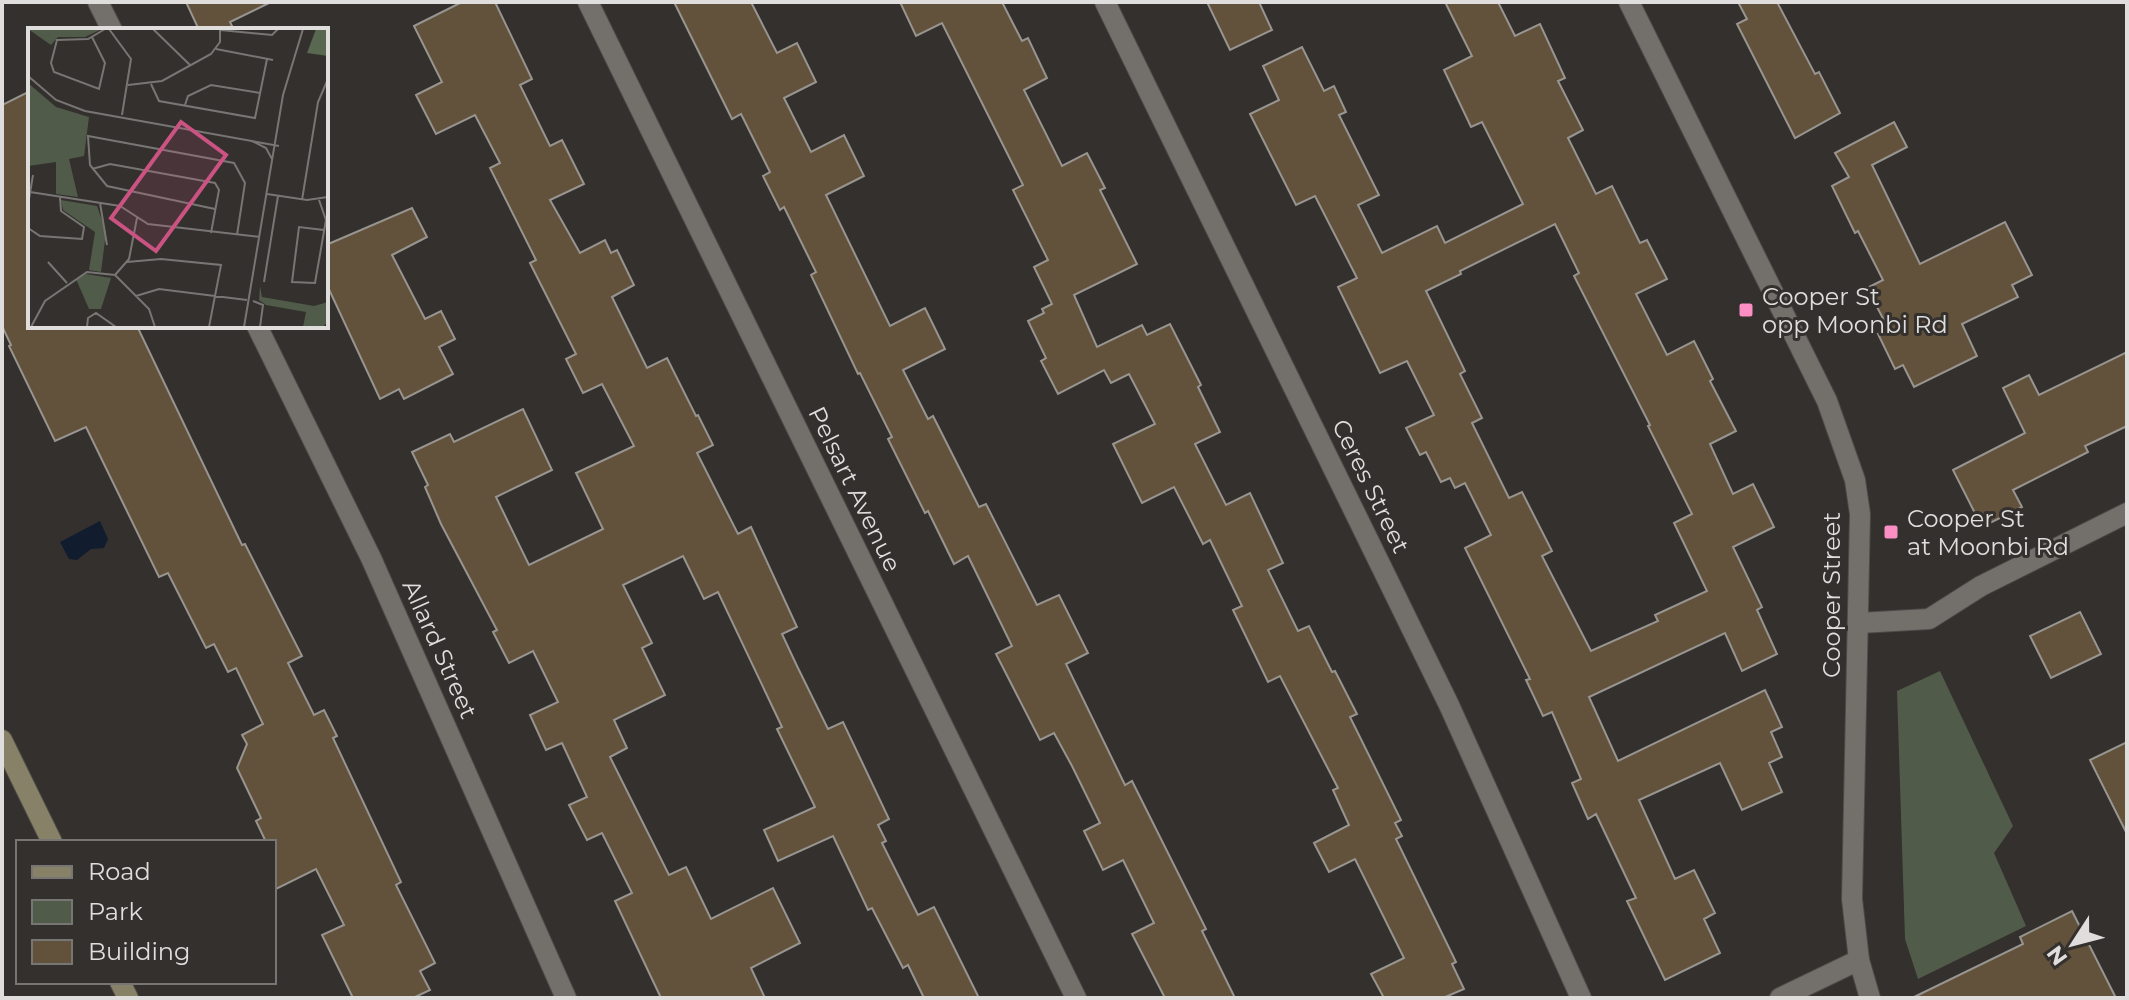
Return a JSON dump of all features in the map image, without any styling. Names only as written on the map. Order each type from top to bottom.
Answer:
[{"type":"main road","points":[[2,740],[51,840]]},
{"type":"street","points":[[98,2],[111,28]]},
{"type":"street","name":"Pelsart Avenue","points":[[588,2],[1076,998]]},
{"type":"street","name":"Ceres Street","points":[[1105,2],[1449,705],[1581,998]]},
{"type":"street","name":"Cooper Street","points":[[1629,2],[1827,401],[1855,480],[1860,514],[1852,899],[1859,960],[1870,998]]},
{"type":"street","name":"Allard Street","points":[[258,328],[382,583],[566,998]]},
{"type":"street","points":[[1859,623],[1929,619],[1981,586],[2127,513]]},
{"type":"street","points":[[1780,998],[1859,960]]},
{"type":"green space","points":[[1940,671],[2013,826],[1994,853],[2026,926],[1918,979],[1905,939],[1897,691]]},
{"type":"water","points":[[100,521],[108,539],[104,548],[91,549],[77,560],[69,559],[60,542]]},
{"type":"building","points":[[186,2],[271,2],[230,22],[233,28],[198,28]]},
{"type":"building","points":[[462,2],[495,2],[532,79],[520,85],[550,146],[562,140],[584,184],[550,200],[580,253],[605,240],[611,253],[617,250],[634,285],[612,297],[647,368],[667,358],[698,415],[713,445],[697,453],[738,534],[751,527],[797,627],[782,634],[797,666],[828,729],[843,722],[889,819],[878,825],[886,841],[882,843],[918,915],[934,907],[979,998],[924,998],[908,965],[903,968],[872,908],[868,910],[833,836],[778,861],[764,830],[815,807],[777,729],[782,727],[718,592],[704,599],[683,556],[623,585],[652,643],[642,648],[665,695],[614,720],[627,748],[610,757],[669,875],[686,867],[711,919],[773,888],[800,943],[751,968],[765,998],[661,998],[615,901],[632,893],[602,833],[587,840],[569,805],[587,797],[562,743],[546,750],[530,715],[558,702],[533,651],[509,663],[493,632],[497,630],[441,524],[425,487],[428,485],[412,452],[450,434],[454,442],[523,409],[552,470],[496,497],[529,565],[603,529],[576,473],[634,446],[602,384],[583,393],[566,359],[576,354],[530,263],[536,260],[490,168],[500,163],[475,115],[436,134],[416,95],[442,82],[414,26]]},
{"type":"building","points":[[674,2],[751,2],[777,53],[797,43],[816,82],[784,98],[811,152],[844,135],[864,176],[826,195],[890,326],[925,308],[945,349],[903,370],[928,419],[933,416],[979,507],[986,504],[1037,605],[1059,595],[1088,653],[1066,664],[1125,785],[1132,781],[1206,929],[1202,931],[1235,998],[1165,998],[1132,934],[1154,923],[1123,860],[1103,870],[1084,831],[1100,823],[1072,766],[1054,733],[1040,740],[996,654],[1012,646],[968,556],[954,564],[928,511],[925,513],[888,439],[892,437],[811,275],[816,272],[784,207],[780,210],[763,176],[770,172],[741,114],[732,119]]},
{"type":"building","points":[[900,2],[1002,2],[1022,41],[1028,38],[1047,78],[1024,90],[1062,166],[1087,153],[1105,188],[1100,190],[1137,264],[1074,295],[1097,347],[1142,325],[1147,335],[1170,324],[1201,385],[1198,387],[1220,432],[1195,444],[1226,505],[1250,493],[1283,563],[1268,570],[1298,631],[1309,626],[1357,714],[1350,717],[1401,820],[1395,823],[1402,836],[1396,839],[1456,962],[1452,964],[1464,989],[1443,998],[1384,998],[1371,974],[1404,958],[1355,859],[1329,872],[1314,843],[1349,825],[1333,790],[1338,788],[1280,676],[1268,682],[1233,610],[1242,606],[1210,540],[1203,544],[1174,487],[1142,503],[1113,444],[1155,424],[1129,374],[1111,383],[1104,370],[1058,394],[1041,361],[1046,358],[1028,321],[1044,313],[1042,309],[1052,304],[1034,267],[1048,260],[1013,190],[1023,185],[942,23],[916,36]]},
{"type":"building","points":[[1207,2],[1259,2],[1272,30],[1230,50]]},
{"type":"building","points":[[1445,2],[1498,2],[1515,36],[1540,24],[1565,78],[1558,81],[1583,130],[1568,138],[1596,194],[1612,186],[1640,243],[1647,240],[1667,279],[1636,294],[1667,355],[1694,341],[1713,379],[1710,381],[1736,431],[1710,444],[1733,494],[1753,484],[1774,527],[1733,547],[1762,607],[1757,610],[1777,654],[1742,671],[1725,633],[1589,697],[1618,761],[1765,690],[1782,727],[1771,732],[1782,757],[1769,763],[1782,792],[1742,810],[1720,763],[1639,800],[1675,879],[1694,870],[1715,913],[1704,919],[1720,953],[1665,980],[1627,901],[1636,898],[1596,814],[1588,819],[1572,783],[1581,779],[1552,712],[1543,716],[1526,680],[1530,679],[1465,548],[1491,535],[1465,483],[1455,488],[1450,478],[1441,482],[1426,452],[1420,455],[1406,428],[1434,415],[1407,361],[1380,373],[1338,287],[1357,278],[1315,196],[1296,205],[1250,114],[1279,100],[1263,66],[1302,47],[1324,91],[1334,86],[1346,112],[1339,115],[1379,195],[1358,205],[1382,253],[1437,226],[1445,243],[1523,204],[1482,122],[1471,127],[1444,70],[1472,56]],"holes":[[[1555,224],[1579,273],[1574,276],[1692,514],[1674,523],[1707,591],[1655,615],[1658,621],[1591,651],[1542,556],[1552,551],[1522,492],[1509,498],[1472,423],[1482,418],[1460,374],[1465,371],[1426,291]]]},
{"type":"building","points":[[1738,2],[1777,2],[1815,74],[1819,72],[1840,113],[1795,138],[1737,24],[1747,19]]},
{"type":"building","points":[[28,92],[28,328],[138,328],[242,545],[245,544],[302,656],[288,663],[314,715],[324,710],[337,736],[333,738],[401,882],[396,885],[435,963],[420,971],[430,990],[413,998],[353,998],[322,935],[344,925],[316,869],[276,889],[276,840],[265,840],[256,821],[261,818],[237,768],[247,744],[242,735],[263,724],[236,668],[228,672],[214,644],[206,648],[168,573],[159,577],[86,427],[55,441],[9,346],[2,326],[2,105]]},
{"type":"building","points":[[1894,122],[1907,147],[1872,165],[1920,264],[2005,222],[2032,275],[2012,285],[2018,297],[1962,324],[1977,356],[1914,387],[1903,365],[1895,369],[1878,334],[1888,328],[1867,288],[1883,280],[1832,186],[1849,177],[1835,153]]},
{"type":"building","points":[[412,208],[427,237],[392,255],[425,319],[441,311],[455,339],[439,347],[453,374],[404,399],[399,389],[380,399],[328,287],[328,244]]},
{"type":"building","points":[[2127,352],[2127,426],[2085,446],[2088,452],[2013,490],[2022,507],[1982,527],[1953,470],[2025,433],[2003,388],[2029,375],[2039,395]]},
{"type":"building","points":[[2080,612],[2101,654],[2051,678],[2030,636]]},
{"type":"building","points":[[2127,742],[2127,834],[2090,760]]},
{"type":"building","points":[[2072,911],[2116,998],[1912,998],[2023,944],[2020,937]]},
{"type":"place","name":"Cooper St opp Moonbi Rd","points":[[1746,310]]},
{"type":"place","name":"Cooper St at Moonbi Rd","points":[[1891,532]]}]
